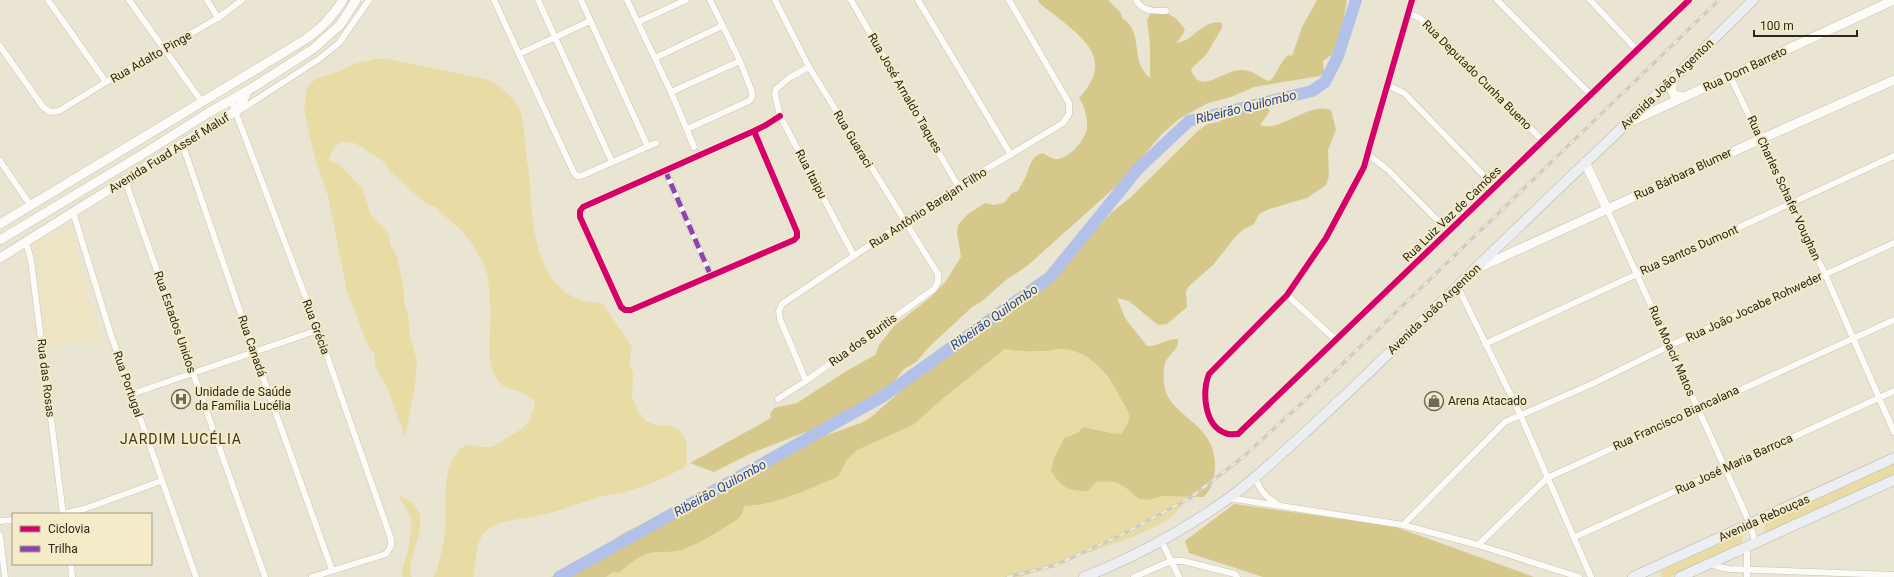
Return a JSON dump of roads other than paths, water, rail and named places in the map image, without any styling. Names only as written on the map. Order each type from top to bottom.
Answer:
[{"type":"main road","points":[[0,224],[32,206],[320,29],[332,16],[343,0]]},
{"type":"main road","name":"Avenida Fuad Assef Maluf","points":[[0,258],[182,143],[236,112],[244,102],[248,91],[314,49],[327,38],[340,25],[356,0]]},
{"type":"main road","name":"Avenida João Argenton","points":[[1084,577],[1108,567],[1161,540],[1229,498],[1255,477],[1328,411],[1585,162],[1674,79],[1753,0]]},
{"type":"main road","name":"Rua Dom Barreto","points":[[1628,123],[1894,0]]},
{"type":"main road","points":[[1674,79],[1671,88],[1674,95],[1684,97]]},
{"type":"main road","name":"Rua Bárbara Blumer","points":[[1473,271],[1761,139],[1894,80]]},
{"type":"main road","points":[[0,240],[248,91]]},
{"type":"main road","name":"Rua Moacir Matos","points":[[1585,162],[1607,209]]},
{"type":"main road","name":"Avenida Rebouças","points":[[1633,577],[1646,574],[1750,524],[1894,458]]},
{"type":"main road","name":"Avenida Rebouças","points":[[1680,577],[1894,480]]},
{"type":"street","points":[[48,0],[106,82]]},
{"type":"street","points":[[129,0],[202,102]]},
{"type":"street","points":[[207,0],[218,18]]},
{"type":"street","name":"Rua Adalto Pinge","points":[[0,46],[43,107],[50,112],[59,112],[106,82],[218,18],[242,0]]},
{"type":"street","points":[[236,112],[319,59],[338,43],[369,0]]},
{"type":"street","points":[[494,0],[574,173],[577,176],[581,176],[656,143]]},
{"type":"street","points":[[538,0],[612,162]]},
{"type":"street","points":[[581,0],[648,147]]},
{"type":"street","points":[[627,0],[671,92],[694,147]]},
{"type":"street","points":[[638,22],[686,0]]},
{"type":"street","points":[[687,129],[749,101],[752,97],[752,92],[740,61],[710,0]]},
{"type":"street","name":"Rua José Arnaldo Taques","points":[[851,0],[958,186]]},
{"type":"street","points":[[918,0],[1011,155]]},
{"type":"street","name":"Rua Antônio Barejan Filho","points":[[806,381],[780,319],[782,304],[958,186],[1063,123],[1069,114],[1069,103],[1009,0]]},
{"type":"street","points":[[1136,0],[1140,6],[1147,10],[1166,11]]},
{"type":"street","points":[[1336,340],[1287,295],[1326,238],[1364,167],[1369,155],[1387,85],[1412,0]]},
{"type":"street","points":[[1497,0],[1591,95]]},
{"type":"street","name":"Rua Luiz Vaz de Camões","points":[[1287,295],[1209,374],[1205,390],[1208,414],[1215,428],[1226,434],[1238,434],[1688,0]]},
{"type":"street","name":"Rua Guaraci","points":[[778,1],[809,67],[903,222],[938,274]]},
{"type":"street","points":[[1593,1],[1637,50]]},
{"type":"street","name":"Rua Deputado Cunha Bueno","points":[[1408,13],[1418,17],[1426,23],[1542,141]]},
{"type":"street","points":[[518,54],[590,21]]},
{"type":"street","points":[[655,58],[722,26]]},
{"type":"street","points":[[671,92],[740,61]]},
{"type":"street","name":"Rua Itaipu","points":[[809,67],[789,78],[776,89],[775,95],[780,116],[854,256]]},
{"type":"street","name":"Rua Charles Schafer Voughan","points":[[1730,76],[1761,139],[1790,204],[1825,274],[1851,338],[1894,432]]},
{"type":"street","points":[[1387,85],[1404,93],[1495,187]]},
{"type":"street","name":"Rua Grécia","points":[[231,100],[318,330],[391,539],[391,546],[386,554],[332,570]]},
{"type":"street","points":[[754,131],[797,232],[797,237],[794,240],[631,310],[625,310],[621,306],[580,217],[580,211],[583,207],[754,131],[780,116]]},
{"type":"street","name":"Rua Canadá","points":[[182,143],[254,352],[332,570]]},
{"type":"street","points":[[1369,155],[1388,170],[1449,232]]},
{"type":"street","name":"Rua Santos Dumont","points":[[1485,344],[1894,156]]},
{"type":"street","points":[[0,161],[32,206]]},
{"type":"street","points":[[665,170],[711,276]]},
{"type":"street","name":"Rua Estados Unidos","points":[[125,180],[265,577]]},
{"type":"street","name":"Rua Moacir Matos","points":[[1607,209],[1636,274],[1671,345],[1697,408],[1750,524],[1751,544],[1748,577]]},
{"type":"street","name":"Rua Portugal","points":[[73,212],[110,332],[161,481],[196,577]]},
{"type":"street","name":"Rua das Rosas","points":[[26,242],[31,260],[63,513]]},
{"type":"street","name":"Rua João Jocabe Rohweder","points":[[1404,525],[1505,422],[1520,414],[1594,383],[1671,345],[1894,243]]},
{"type":"street","name":"Rua dos Buritis","points":[[778,399],[806,381],[934,289],[938,282],[938,274]]},
{"type":"street","points":[[1458,286],[1520,414],[1547,478],[1575,537],[1591,577]]},
{"type":"street","name":"Rua Francisco Biancalana","points":[[1478,545],[1547,478],[1697,408],[1894,320]]},
{"type":"street","points":[[132,394],[318,330]]},
{"type":"street","name":"Rua José Maria Barroca","points":[[1575,537],[1894,391]]},
{"type":"street","points":[[1255,477],[1260,490],[1267,498],[1280,506]]},
{"type":"street","points":[[67,513],[84,509],[161,481]]},
{"type":"street","points":[[1229,498],[1404,525],[1478,545],[1579,577]]},
{"type":"street","points":[[0,521],[12,520]]},
{"type":"street","points":[[0,535],[5,577]]},
{"type":"street","points":[[1161,540],[1179,577]]},
{"type":"street","points":[[1134,577],[1171,561],[1183,561],[1236,575]]},
{"type":"street","points":[[1710,564],[1719,568],[1894,575]]},
{"type":"street","points":[[70,565],[72,577]]},
{"type":"street","points":[[312,577],[332,570]]},
{"type":"waterway","name":"Ribeirão Quilombo","points":[[559,577],[882,397],[1050,277],[1138,169],[1189,121],[1312,91],[1325,82],[1338,56],[1356,0]]},
{"type":"railway","points":[[1007,577],[1056,565],[1123,534],[1190,498],[1243,457],[1303,402],[1719,0]]},
{"type":"place","name":"Unidade de Saúde da Família Lucélia","points":[[181,399]]},
{"type":"place","name":"Arena Atacado","points":[[1434,401]]},
{"type":"district","name":"JARDIM LUCÉLIA","points":[[181,439]]}]
